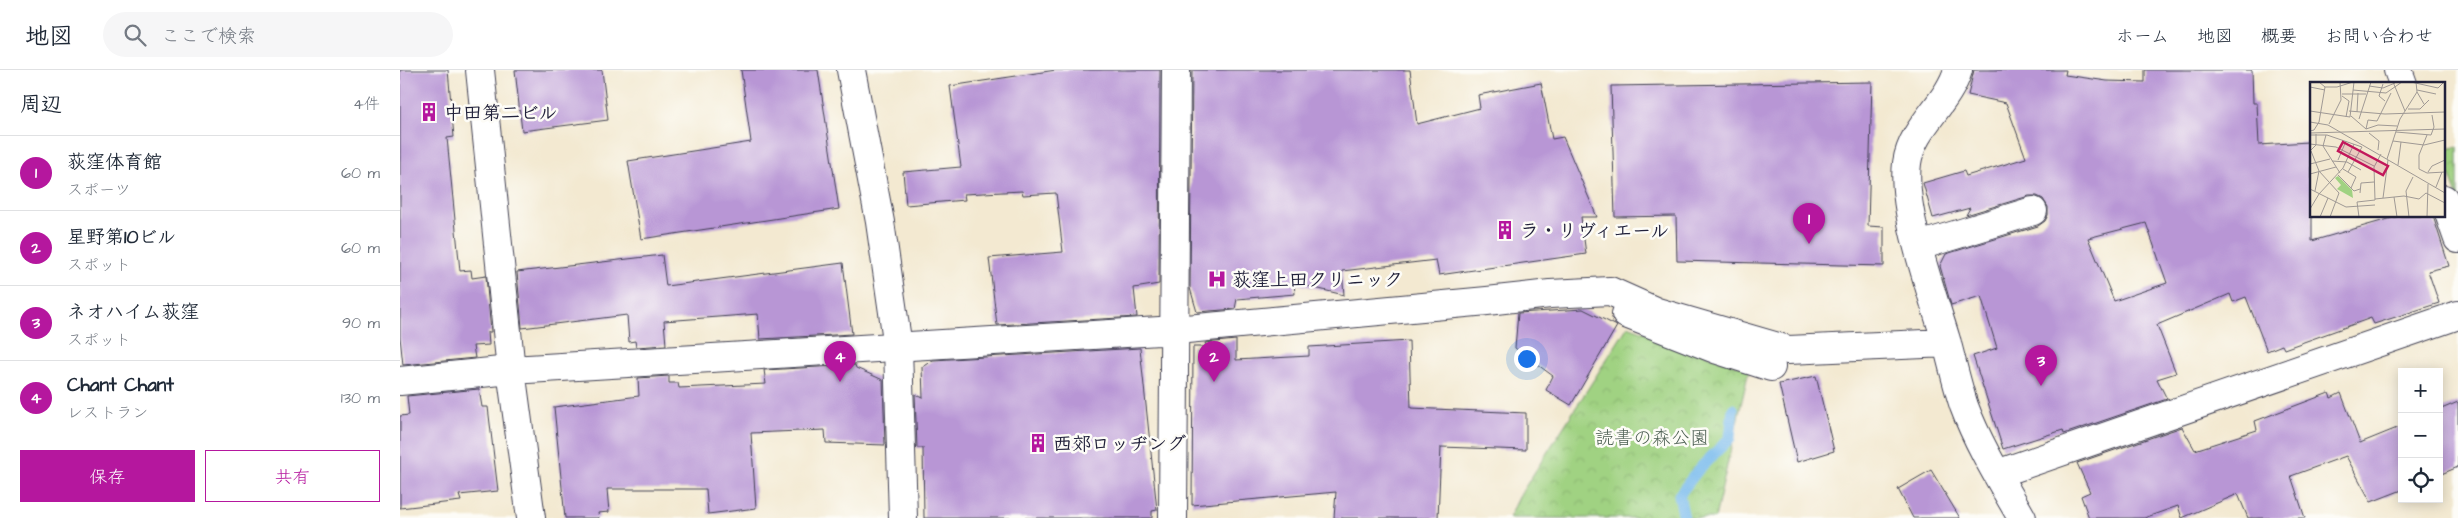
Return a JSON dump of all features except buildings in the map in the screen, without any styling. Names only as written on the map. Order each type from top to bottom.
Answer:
[{"type":"street","points":[[480,70],[511,370],[531,518]]},
{"type":"street","points":[[851,70],[880,222],[898,346],[903,518]]},
{"type":"street","points":[[1173,518],[1176,330],[1176,70]]},
{"type":"street","points":[[1958,70],[1943,98],[1911,146],[1907,163],[1908,199],[1919,246],[1964,407],[1997,474],[2022,518]]},
{"type":"street","points":[[2398,70],[2402,82]]},
{"type":"street","points":[[2446,205],[2458,238]]},
{"type":"street","points":[[1919,246],[2033,211]]},
{"type":"street","points":[[400,381],[511,370],[1176,330],[1487,302],[1550,294],[1610,291],[1657,312],[1788,350],[1947,343]]},
{"type":"street","points":[[1626,314],[1718,350],[1772,367]]},
{"type":"street","points":[[1997,474],[2458,316]]},
{"type":"green space","points":[[2458,147],[2458,198],[2446,165],[2446,149]]},
{"type":"green space","name":"読書の森公園","points":[[1628,326],[1749,370],[1715,518],[1509,518],[1520,495]]},
{"type":"waterway","points":[[1684,518],[1679,495],[1699,469],[1730,438],[1733,409]]},
{"type":"place","name":"中田第二ビル","points":[[429,112]]},
{"type":"place","name":"ラ・リヴィエール","points":[[1505,230]]},
{"type":"place","name":"荻窪体育館","points":[[1809,244]]},
{"type":"place","name":"荻窪上田クリニック","points":[[1217,279]]},
{"type":"place","name":"Chant Chant","points":[[840,382]]},
{"type":"place","name":"星野第10ビル","points":[[1214,382]]},
{"type":"place","name":"ネオハイム荻窪","points":[[2041,386]]},
{"type":"place","name":"西郊ロッヂング","points":[[1038,443]]}]
